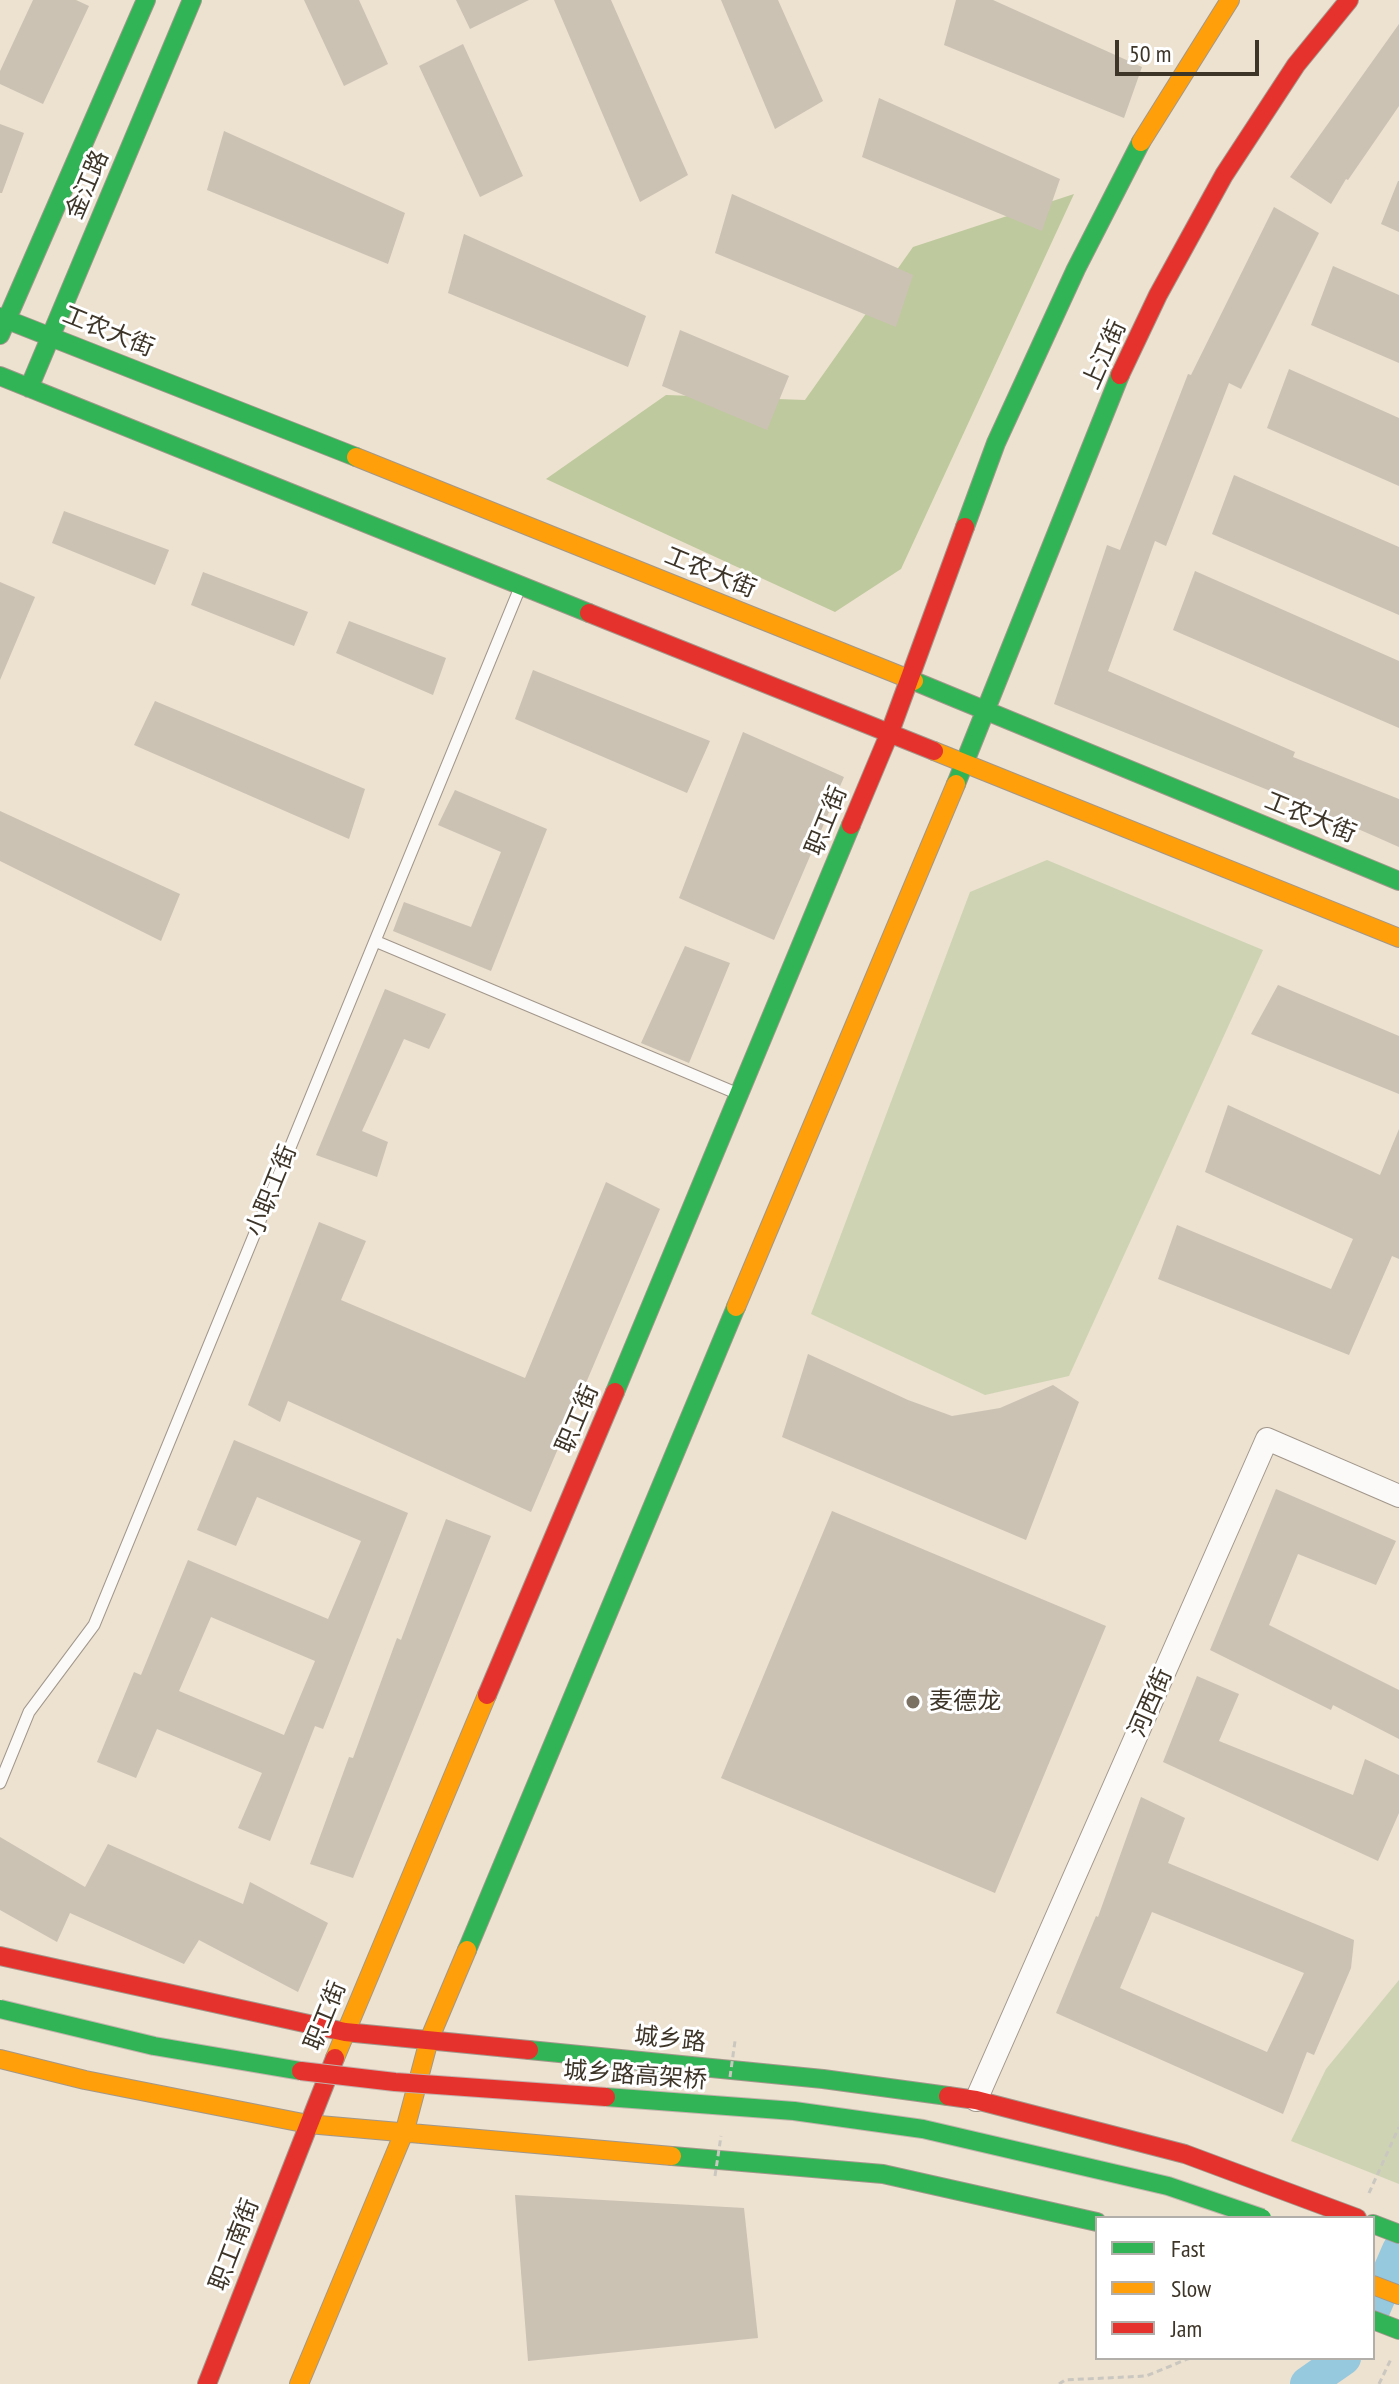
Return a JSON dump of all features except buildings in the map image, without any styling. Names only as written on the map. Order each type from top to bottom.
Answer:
[{"type":"main road","name":"金江路","points":[[2,324],[146,0]]},
{"type":"main road","name":"金江路","points":[[29,388],[192,0]]},
{"type":"main road","points":[[890,732],[996,443],[1076,269],[1145,135],[1230,0]]},
{"type":"main road","name":"上江街","points":[[965,762],[1126,361],[1158,295],[1224,175],[1296,65],[1349,0]]},
{"type":"main road","name":"工农大街","points":[[2,324],[51,335],[910,679],[1399,881]]},
{"type":"main road","points":[[0,376],[1399,938]]},
{"type":"main road","name":"职工街","points":[[308,2124],[890,732]]},
{"type":"main road","points":[[299,2384],[405,2130],[429,2040],[965,762]]},
{"type":"main road","name":"城乡路","points":[[0,1956],[345,2032],[823,2079],[976,2100],[1185,2154],[1327,2207],[1360,2212]]},
{"type":"main road","name":"城乡路高架桥","points":[[0,2009],[154,2046],[298,2071],[395,2082],[794,2111],[923,2129],[1154,2183],[1256,2216]]},
{"type":"main road","points":[[0,2059],[85,2080],[308,2124],[405,2130],[883,2174],[1095,2222]]},
{"type":"main road","points":[[298,2091],[345,2096]]},
{"type":"main road","points":[[392,2101],[423,2104]]},
{"type":"main road","name":"职工南街","points":[[207,2384],[308,2124]]},
{"type":"main road","points":[[1375,2225],[1399,2234]]},
{"type":"main road","points":[[1375,2286],[1399,2295]]},
{"type":"main road","points":[[1375,2321],[1399,2330]]},
{"type":"street","name":"河西街","points":[[976,2100],[1267,1439],[1399,1496]]},
{"type":"lane","name":"小职工街","points":[[0,1783],[29,1712],[94,1625],[521,587]]},
{"type":"lane","points":[[375,941],[740,1095]]},
{"type":"path","points":[[1360,2212],[1399,2127]]},
{"type":"path","points":[[1379,2384],[1392,2356]]},
{"type":"path","points":[[1059,2384],[1065,2380],[1146,2376],[1185,2360]]},
{"type":"green space","points":[[1074,194],[901,569],[835,612],[546,479],[666,395],[805,400],[913,247]]},
{"type":"green space","points":[[1047,860],[1263,950],[1069,1376],[985,1395],[811,1314],[970,892]]},
{"type":"green space","points":[[1399,1980],[1399,2184],[1291,2141],[1326,2069]]},
{"type":"waterway","points":[[1375,2305],[1399,2250]]},
{"type":"waterway","points":[[1307,2384],[1341,2360]]},
{"type":"traffic: fast","points":[[0,335],[146,0]]},
{"type":"traffic: fast","points":[[29,388],[192,0]]},
{"type":"traffic: fast","points":[[965,527],[996,443],[1076,269],[1141,142]]},
{"type":"traffic: fast","points":[[0,317],[356,457]]},
{"type":"traffic: fast","points":[[956,784],[1120,375]]},
{"type":"traffic: fast","points":[[0,376],[589,613]]},
{"type":"traffic: fast","points":[[914,681],[1399,881]]},
{"type":"traffic: fast","points":[[615,1392],[851,825]]},
{"type":"traffic: fast","points":[[467,1950],[736,1307]]},
{"type":"traffic: fast","points":[[0,2009],[154,2046],[301,2071]]},
{"type":"traffic: fast","points":[[529,2050],[823,2079],[948,2096]]},
{"type":"traffic: fast","points":[[606,2097],[794,2111],[923,2129],[1168,2186],[1256,2216]]},
{"type":"traffic: fast","points":[[672,2156],[883,2174],[1095,2222]]},
{"type":"traffic: fast","points":[[1375,2225],[1399,2234]]},
{"type":"traffic: fast","points":[[1375,2321],[1399,2330]]},
{"type":"traffic: slow","points":[[1141,142],[1230,0]]},
{"type":"traffic: slow","points":[[356,457],[914,681]]},
{"type":"traffic: slow","points":[[934,751],[1399,938]]},
{"type":"traffic: slow","points":[[736,1307],[956,784]]},
{"type":"traffic: slow","points":[[335,2058],[487,1695]]},
{"type":"traffic: slow","points":[[299,2384],[405,2130],[429,2040],[467,1950]]},
{"type":"traffic: slow","points":[[0,2059],[85,2080],[308,2124],[672,2156]]},
{"type":"traffic: slow","points":[[1375,2286],[1399,2295]]},
{"type":"traffic: jam","points":[[1120,375],[1158,295],[1224,175],[1296,65],[1349,0]]},
{"type":"traffic: jam","points":[[851,825],[890,732],[965,527]]},
{"type":"traffic: jam","points":[[589,613],[934,751]]},
{"type":"traffic: jam","points":[[487,1695],[615,1392]]},
{"type":"traffic: jam","points":[[0,1956],[345,2032],[529,2050]]},
{"type":"traffic: jam","points":[[207,2384],[335,2058]]},
{"type":"traffic: jam","points":[[301,2071],[395,2082],[606,2097]]},
{"type":"traffic: jam","points":[[948,2096],[976,2100],[1185,2154],[1352,2216]]},
{"type":"place","name":"麦德龙","points":[[913,1702]]}]
